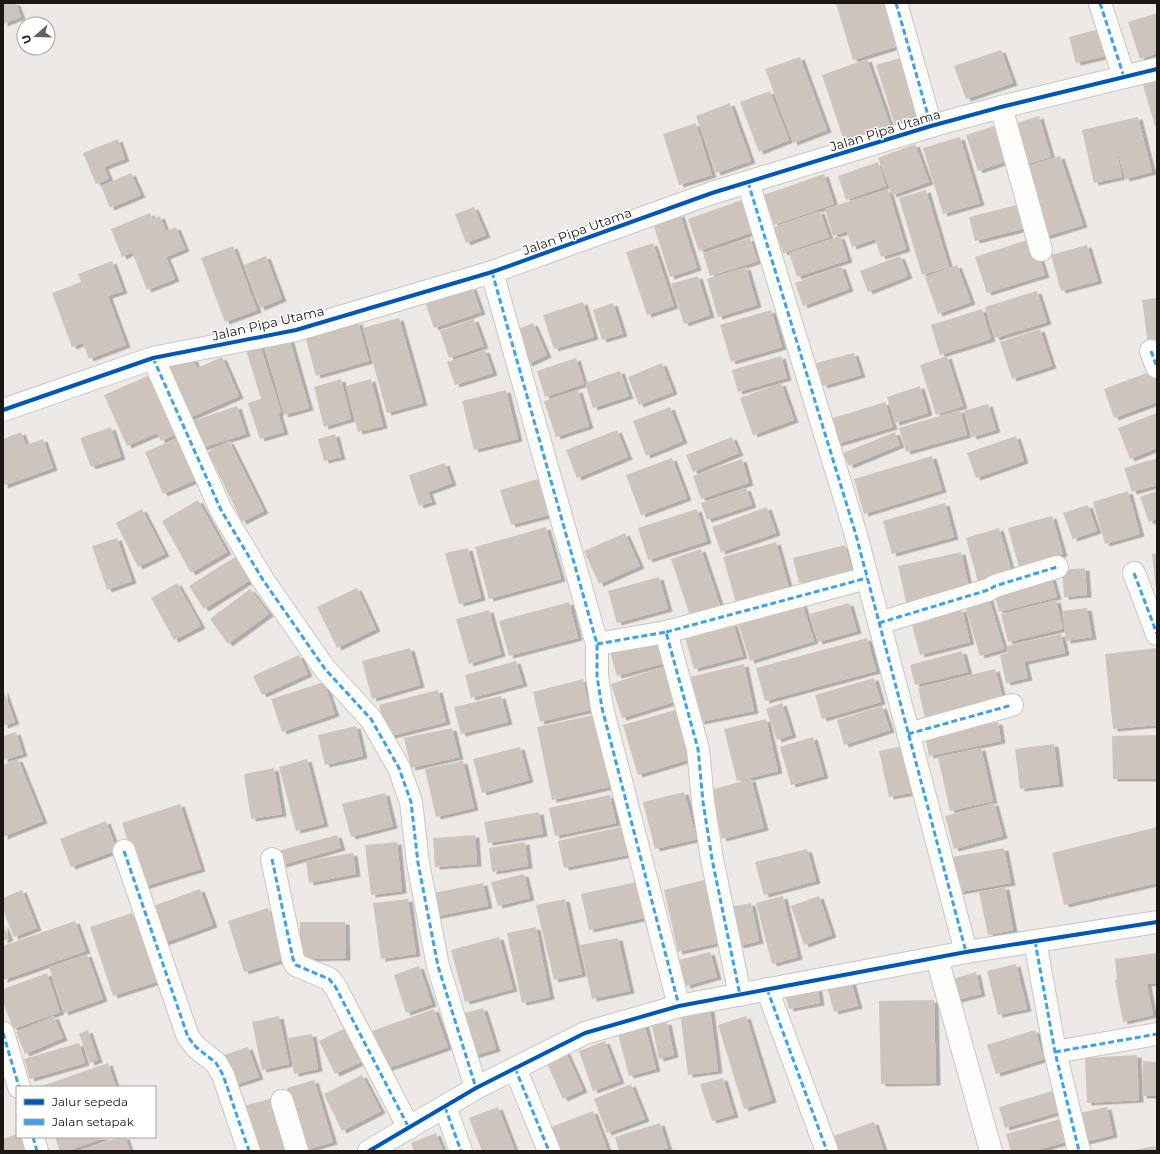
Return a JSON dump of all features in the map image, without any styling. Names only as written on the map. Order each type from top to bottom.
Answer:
[{"type":"street","points":[[896,3],[931,126]]},
{"type":"street","points":[[1100,3],[1124,77]]},
{"type":"street","name":"Jalan Pipa Utama","points":[[3,410],[154,358],[296,330],[492,272],[748,182],[931,126],[1157,69]]},
{"type":"street","points":[[1002,107],[1041,250]]},
{"type":"street","points":[[748,182],[856,535],[966,952]]},
{"type":"street","points":[[492,272],[597,644],[597,676],[602,708],[678,1006]]},
{"type":"street","points":[[154,358],[221,510],[259,574],[325,669],[371,719],[399,768],[411,802],[418,863],[438,966],[476,1088]]},
{"type":"street","points":[[879,623],[988,590],[995,586],[1056,567]]},
{"type":"street","points":[[1134,573],[1157,634]]},
{"type":"street","points":[[597,644],[666,632],[868,578]]},
{"type":"street","points":[[666,632],[698,748],[703,802],[712,859],[740,994]]},
{"type":"street","points":[[908,734],[1012,705]]},
{"type":"street","points":[[124,851],[188,1037],[196,1047],[216,1063],[223,1075],[249,1151]]},
{"type":"street","points":[[272,859],[292,958],[296,965],[329,979],[336,986],[409,1128]]},
{"type":"street","points":[[370,1151],[476,1088],[585,1033],[678,1006],[966,952],[1157,922]]},
{"type":"street","points":[[1035,941],[1055,1052],[1079,1151]]},
{"type":"street","points":[[936,958],[991,1151]]},
{"type":"street","points":[[767,990],[827,1151]]},
{"type":"street","points":[[3,1033],[19,1086]]},
{"type":"street","points":[[1055,1052],[1157,1034]]},
{"type":"street","points":[[515,1068],[549,1151]]},
{"type":"street","points":[[282,1101],[297,1151]]},
{"type":"street","points":[[445,1107],[461,1151]]},
{"type":"street","points":[[33,1138],[37,1151]]},
{"type":"building","points":[[3,3],[16,3],[21,16],[16,16],[16,19],[3,24]]},
{"type":"building","points":[[836,3],[885,3],[898,46],[853,60]]},
{"type":"building","points":[[1157,13],[1157,53],[1140,59],[1128,22]]},
{"type":"building","points":[[1103,28],[1110,55],[1076,63],[1069,37]]},
{"type":"building","points":[[1001,50],[1013,83],[966,99],[954,66]]},
{"type":"building","points":[[800,57],[827,130],[793,143],[765,69]]},
{"type":"building","points":[[904,57],[923,117],[895,125],[876,65]]},
{"type":"building","points":[[867,59],[890,125],[844,141],[822,75]]},
{"type":"building","points":[[1157,81],[1157,125],[1155,126],[1143,85]]},
{"type":"building","points":[[770,91],[789,140],[759,152],[740,102]]},
{"type":"building","points":[[730,103],[751,161],[716,173],[696,116]]},
{"type":"building","points":[[1039,116],[1051,157],[1020,166],[1008,126]]},
{"type":"building","points":[[1138,117],[1152,172],[1125,179],[1113,134],[1122,177],[1094,183],[1082,130]]},
{"type":"building","points":[[696,123],[712,175],[679,185],[663,134]]},
{"type":"building","points":[[1001,124],[1013,159],[978,171],[966,135]]},
{"type":"building","points":[[960,137],[980,203],[943,214],[923,148]]},
{"type":"building","points":[[118,139],[125,159],[104,167],[109,179],[96,184],[83,153]]},
{"type":"building","points":[[915,144],[929,182],[892,195],[878,158]]},
{"type":"building","points":[[1060,156],[1083,225],[1044,237],[1022,168]]},
{"type":"building","points":[[878,162],[886,186],[846,200],[838,176]]},
{"type":"building","points":[[131,173],[141,195],[110,208],[101,186]]},
{"type":"building","points":[[824,174],[834,204],[774,225],[764,195]]},
{"type":"building","points":[[888,189],[906,249],[881,257],[875,239],[852,247],[847,231],[833,236],[825,209]]},
{"type":"building","points":[[926,190],[949,267],[922,275],[899,198]]},
{"type":"building","points":[[742,200],[753,232],[699,251],[688,219]]},
{"type":"building","points":[[1021,204],[1027,228],[975,241],[969,217]]},
{"type":"building","points":[[474,207],[486,235],[466,243],[455,214]]},
{"type":"building","points":[[820,211],[829,237],[783,253],[774,227]]},
{"type":"building","points":[[150,213],[152,219],[160,216],[166,231],[176,227],[185,249],[166,257],[175,279],[147,290],[132,252],[122,257],[111,229]]},
{"type":"building","points":[[680,214],[697,268],[670,277],[653,223]]},
{"type":"building","points":[[840,236],[848,260],[797,277],[789,253]]},
{"type":"building","points":[[750,238],[758,261],[710,276],[703,253]]},
{"type":"building","points":[[1033,238],[1045,275],[987,293],[975,257]]},
{"type":"building","points":[[653,243],[674,306],[647,315],[626,252]]},
{"type":"building","points":[[1087,245],[1098,281],[1061,291],[1051,255]]},
{"type":"building","points":[[233,246],[257,310],[225,322],[201,258]]},
{"type":"building","points":[[266,256],[282,299],[260,308],[244,265]]},
{"type":"building","points":[[900,256],[908,276],[868,292],[860,271]]},
{"type":"building","points":[[112,261],[123,291],[108,296],[126,345],[89,359],[83,343],[72,347],[52,293],[81,282],[78,274]]},
{"type":"building","points":[[957,265],[971,302],[938,314],[925,277]]},
{"type":"building","points":[[841,266],[849,289],[803,306],[795,283]]},
{"type":"building","points":[[746,267],[757,305],[718,317],[707,279]]},
{"type":"building","points":[[698,276],[710,315],[684,324],[671,284]]},
{"type":"building","points":[[472,287],[481,312],[434,328],[425,302]]},
{"type":"building","points":[[1037,291],[1047,322],[995,338],[985,307]]},
{"type":"building","points":[[1157,298],[1157,343],[1148,344],[1142,300]]},
{"type":"building","points":[[583,302],[594,337],[554,349],[543,315]]},
{"type":"building","points":[[613,303],[623,334],[602,340],[593,310]]},
{"type":"building","points":[[982,309],[991,339],[940,355],[931,325]]},
{"type":"building","points":[[771,310],[782,347],[731,362],[720,325]]},
{"type":"building","points":[[399,318],[423,403],[387,413],[363,328]]},
{"type":"building","points":[[474,319],[484,346],[449,358],[440,331]]},
{"type":"building","points":[[358,322],[369,361],[316,376],[305,336]]},
{"type":"building","points":[[533,323],[547,355],[528,364],[514,331]]},
{"type":"building","points":[[1040,329],[1052,366],[1012,379],[1000,342]]},
{"type":"building","points":[[288,334],[309,408],[284,415],[263,341]]},
{"type":"building","points":[[258,339],[281,412],[278,413],[284,432],[260,439],[248,403],[261,399],[244,343]]},
{"type":"building","points":[[485,350],[493,373],[455,385],[447,362]]},
{"type":"building","points":[[854,353],[861,375],[823,386],[816,363]]},
{"type":"building","points":[[191,354],[197,368],[222,357],[239,396],[187,419],[163,366]]},
{"type":"building","points":[[781,356],[787,378],[738,392],[732,370]]},
{"type":"building","points":[[947,356],[963,406],[936,415],[920,365]]},
{"type":"building","points":[[576,358],[584,384],[545,397],[537,371]]},
{"type":"building","points":[[662,363],[673,392],[639,405],[628,377]]},
{"type":"building","points":[[620,371],[629,396],[593,408],[585,383]]},
{"type":"building","points":[[1152,371],[1157,385],[1157,402],[1114,418],[1104,389]]},
{"type":"building","points":[[157,372],[183,431],[161,441],[157,433],[127,446],[104,395]]},
{"type":"building","points":[[341,379],[351,419],[324,427],[314,387]]},
{"type":"building","points":[[371,379],[383,426],[358,432],[346,386]]},
{"type":"building","points":[[781,383],[794,420],[753,435],[740,398]]},
{"type":"building","points":[[920,386],[928,413],[895,423],[887,397]]},
{"type":"building","points":[[506,390],[518,439],[474,450],[462,401]]},
{"type":"building","points":[[578,390],[589,426],[556,437],[544,401]]},
{"type":"building","points":[[885,402],[893,427],[837,444],[830,419]]},
{"type":"building","points":[[988,404],[996,430],[972,437],[964,411]]},
{"type":"building","points":[[237,406],[246,434],[202,448],[193,421]]},
{"type":"building","points":[[670,407],[683,441],[646,456],[633,421]]},
{"type":"building","points":[[960,410],[967,435],[906,452],[899,428]]},
{"type":"building","points":[[1157,413],[1157,448],[1130,459],[1118,428]]},
{"type":"building","points":[[111,427],[121,457],[91,467],[80,438]]},
{"type":"building","points":[[617,430],[628,457],[577,478],[566,450]]},
{"type":"building","points":[[21,432],[26,445],[43,439],[53,468],[3,486],[3,439]]},
{"type":"building","points":[[895,432],[900,445],[849,466],[843,453]]},
{"type":"building","points":[[335,434],[341,457],[324,461],[318,439]]},
{"type":"building","points":[[182,436],[200,478],[163,494],[145,452]]},
{"type":"building","points":[[1016,436],[1024,461],[976,478],[967,453]]},
{"type":"building","points":[[732,437],[739,453],[693,472],[686,455]]},
{"type":"building","points":[[229,441],[264,511],[242,522],[208,452]]},
{"type":"building","points":[[932,456],[942,490],[864,514],[854,479]]},
{"type":"building","points":[[672,458],[687,498],[641,515],[626,475]]},
{"type":"building","points":[[1157,458],[1157,485],[1132,492],[1124,468]]},
{"type":"building","points":[[742,459],[749,483],[701,499],[693,476]]},
{"type":"building","points":[[445,463],[452,483],[428,492],[432,502],[419,506],[409,475]]},
{"type":"building","points":[[538,479],[549,515],[511,525],[500,490]]},
{"type":"building","points":[[746,488],[752,505],[707,520],[701,503]]},
{"type":"building","points":[[1128,491],[1140,534],[1105,544],[1093,502]]},
{"type":"building","points":[[1157,491],[1157,519],[1149,522],[1140,497]]},
{"type":"building","points":[[198,500],[227,552],[191,573],[162,521]]},
{"type":"building","points":[[945,503],[954,537],[892,554],[883,521]]},
{"type":"building","points":[[1088,505],[1097,531],[1073,539],[1063,513]]},
{"type":"building","points":[[767,507],[776,533],[721,552],[712,527]]},
{"type":"building","points":[[142,509],[165,554],[138,567],[116,523]]},
{"type":"building","points":[[697,509],[707,541],[648,560],[638,528]]},
{"type":"building","points":[[1052,516],[1063,554],[1019,567],[1008,528]]},
{"type":"building","points":[[546,527],[561,579],[489,599],[475,547]]},
{"type":"building","points":[[999,528],[1013,576],[979,586],[966,538]]},
{"type":"building","points":[[625,533],[640,566],[599,584],[584,551]]},
{"type":"building","points":[[117,538],[132,581],[107,590],[92,546]]},
{"type":"building","points":[[776,542],[790,591],[737,606],[723,557]]},
{"type":"building","points":[[845,545],[852,570],[799,583],[793,558]]},
{"type":"building","points":[[468,548],[481,598],[459,604],[445,553]]},
{"type":"building","points":[[701,549],[720,605],[690,616],[671,559]]},
{"type":"building","points":[[961,552],[970,592],[907,606],[898,566]]},
{"type":"building","points":[[1157,553],[1157,590],[1156,590],[1152,554]]},
{"type":"building","points":[[238,555],[252,579],[204,609],[189,586]]},
{"type":"building","points":[[1085,568],[1087,595],[1064,597],[1062,570]]},
{"type":"building","points":[[1050,573],[1057,597],[999,612],[993,588]]},
{"type":"building","points":[[659,577],[668,609],[617,623],[608,591]]},
{"type":"building","points":[[177,583],[201,626],[174,640],[151,598]]},
{"type":"building","points":[[357,588],[376,629],[337,648],[317,607]]},
{"type":"building","points":[[250,589],[269,614],[228,644],[210,619]]},
{"type":"building","points":[[987,592],[1004,649],[980,656],[963,599]]},
{"type":"building","points":[[1056,600],[1063,629],[1008,642],[1001,614]]},
{"type":"building","points":[[569,602],[578,638],[509,656],[499,621]]},
{"type":"building","points":[[802,603],[814,641],[750,661],[738,623]]},
{"type":"building","points":[[849,603],[857,631],[818,642],[810,614]]},
{"type":"building","points":[[1087,608],[1092,637],[1066,641],[1062,611]]},
{"type":"building","points":[[962,609],[970,642],[920,655],[911,621]]},
{"type":"building","points":[[489,610],[501,654],[469,664],[456,619]]},
{"type":"building","points":[[733,623],[743,656],[694,669],[685,637]]},
{"type":"building","points":[[657,634],[665,663],[617,676],[609,648]]},
{"type":"building","points":[[1061,634],[1065,653],[1024,662],[1028,678],[1006,683],[1000,655],[1008,653],[1007,646]]},
{"type":"building","points":[[867,638],[876,671],[765,701],[756,668]]},
{"type":"building","points":[[410,648],[420,685],[372,699],[362,661]]},
{"type":"building","points":[[1157,648],[1157,725],[1113,729],[1105,654]]},
{"type":"building","points":[[962,651],[968,672],[915,685],[910,665]]},
{"type":"building","points":[[299,655],[308,674],[262,695],[253,676]]},
{"type":"building","points":[[516,661],[523,684],[471,698],[465,675]]},
{"type":"building","points":[[744,664],[754,711],[700,722],[690,677]]},
{"type":"building","points":[[666,666],[677,701],[622,718],[611,684]]},
{"type":"building","points":[[995,669],[1004,703],[926,722],[918,688]]},
{"type":"building","points":[[874,678],[881,702],[822,719],[815,695]]},
{"type":"building","points":[[583,679],[590,710],[540,722],[533,692]]},
{"type":"building","points":[[324,682],[335,714],[282,732],[271,699]]},
{"type":"building","points":[[3,689],[15,722],[3,726]]},
{"type":"building","points":[[438,690],[446,722],[387,737],[379,705]]},
{"type":"building","points":[[501,696],[508,722],[461,734],[454,707]]},
{"type":"building","points":[[782,703],[792,735],[777,740],[766,709]]},
{"type":"building","points":[[882,706],[890,730],[844,745],[837,720]]},
{"type":"building","points":[[682,708],[697,757],[638,775],[623,725]]},
{"type":"building","points":[[594,715],[609,787],[552,800],[537,727]]},
{"type":"building","points":[[766,719],[778,771],[737,781],[724,729]]},
{"type":"building","points":[[998,722],[1001,741],[929,756],[925,735]]},
{"type":"building","points":[[356,726],[363,756],[325,765],[318,735]]},
{"type":"building","points":[[452,728],[459,757],[411,768],[404,738]]},
{"type":"building","points":[[16,732],[23,754],[3,760],[3,736]]},
{"type":"building","points":[[1157,735],[1157,779],[1113,779],[1112,736]]},
{"type":"building","points":[[813,737],[824,776],[791,785],[780,747]]},
{"type":"building","points":[[1054,744],[1059,784],[1020,789],[1015,749]]},
{"type":"building","points":[[906,745],[916,792],[889,797],[879,751]]},
{"type":"building","points":[[520,747],[529,780],[482,793],[473,759]]},
{"type":"building","points":[[981,748],[993,801],[950,811],[938,757]]},
{"type":"building","points":[[18,759],[43,821],[3,837],[3,765]]},
{"type":"building","points":[[307,759],[324,824],[296,831],[279,767]]},
{"type":"building","points":[[463,761],[474,808],[436,817],[425,769]]},
{"type":"building","points":[[274,768],[282,814],[251,819],[244,774]]},
{"type":"building","points":[[751,779],[764,828],[722,839],[710,790]]},
{"type":"building","points":[[684,792],[697,839],[655,849],[643,802]]},
{"type":"building","points":[[385,793],[393,826],[351,837],[342,804]]},
{"type":"building","points":[[610,795],[616,823],[555,836],[549,808]]},
{"type":"building","points":[[994,803],[1003,836],[954,849],[945,816]]},
{"type":"building","points":[[180,804],[201,869],[143,887],[122,823]]},
{"type":"building","points":[[539,812],[543,834],[488,843],[484,822]]},
{"type":"building","points":[[106,821],[117,850],[71,867],[60,839]]},
{"type":"building","points":[[621,827],[627,855],[564,868],[558,841]]},
{"type":"building","points":[[1157,827],[1157,883],[1064,905],[1052,853]]},
{"type":"building","points":[[337,835],[341,848],[282,865],[278,851]]},
{"type":"building","points":[[475,835],[477,864],[435,867],[433,838]]},
{"type":"building","points":[[397,842],[402,891],[371,895],[365,845]]},
{"type":"building","points":[[525,842],[528,866],[492,872],[489,848]]},
{"type":"building","points":[[1004,848],[1011,883],[959,892],[952,857]]},
{"type":"building","points":[[807,849],[816,881],[764,895],[755,862]]},
{"type":"building","points":[[353,853],[356,874],[309,883],[306,861]]},
{"type":"building","points":[[524,874],[530,898],[498,906],[491,882]]},
{"type":"building","points":[[712,878],[727,941],[678,952],[664,890]]},
{"type":"building","points":[[641,881],[649,917],[589,930],[581,894]]},
{"type":"building","points":[[483,883],[488,906],[433,917],[428,894]]},
{"type":"building","points":[[1005,887],[1013,930],[988,935],[979,892]]},
{"type":"building","points":[[200,889],[213,925],[161,944],[148,908]]},
{"type":"building","points":[[22,890],[37,928],[14,937],[3,910],[3,898]]},
{"type":"building","points":[[783,896],[798,957],[772,964],[756,903]]},
{"type":"building","points":[[819,896],[832,935],[804,945],[791,906]]},
{"type":"building","points":[[408,899],[416,954],[381,959],[373,903]]},
{"type":"building","points":[[565,899],[582,974],[554,980],[536,905]]},
{"type":"building","points":[[751,903],[759,941],[739,946],[730,907]]},
{"type":"building","points":[[268,908],[285,959],[244,972],[228,921]]},
{"type":"building","points":[[132,913],[156,982],[113,996],[90,927]]},
{"type":"building","points":[[75,921],[86,951],[3,980],[3,946]]},
{"type":"building","points":[[300,922],[345,922],[346,958],[300,959]]},
{"type":"building","points":[[3,924],[9,938],[3,941]]},
{"type":"building","points":[[536,927],[550,997],[522,1003],[507,933]]},
{"type":"building","points":[[499,937],[513,989],[465,1002],[451,950]]},
{"type":"building","points":[[618,938],[630,991],[592,999],[580,945]]},
{"type":"building","points":[[710,952],[717,977],[686,986],[679,960]]},
{"type":"building","points":[[1157,953],[1157,983],[1147,984],[1153,1015],[1123,1022],[1115,980],[1117,979],[1115,959]]},
{"type":"building","points":[[87,954],[103,999],[64,1013],[49,967]]},
{"type":"building","points":[[1016,964],[1027,1009],[998,1015],[987,971]]},
{"type":"building","points":[[419,966],[432,1004],[406,1013],[394,975]]},
{"type":"building","points":[[976,972],[981,994],[957,1000],[952,979]]},
{"type":"building","points":[[47,973],[60,1012],[13,1029],[3,1002],[3,989]]},
{"type":"building","points":[[851,981],[858,1006],[834,1012],[827,987]]},
{"type":"building","points":[[817,984],[820,1003],[789,1009],[784,991]]},
{"type":"building","points":[[934,1000],[936,1083],[881,1084],[879,1001]]},
{"type":"building","points":[[483,1008],[496,1049],[473,1056],[461,1014]]},
{"type":"building","points":[[434,1009],[448,1047],[386,1069],[372,1031]]},
{"type":"building","points":[[710,1009],[718,1071],[688,1075],[680,1013]]},
{"type":"building","points":[[54,1016],[63,1038],[25,1054],[16,1032]]},
{"type":"building","points":[[279,1016],[289,1064],[262,1070],[252,1022]]},
{"type":"building","points":[[746,1016],[772,1100],[744,1109],[718,1025]]},
{"type":"building","points":[[644,1022],[656,1069],[629,1076],[617,1030]]},
{"type":"building","points":[[667,1022],[674,1055],[659,1059],[652,1026]]},
{"type":"building","points":[[350,1026],[366,1060],[335,1074],[319,1041]]},
{"type":"building","points":[[88,1030],[98,1060],[90,1063],[79,1034]]},
{"type":"building","points":[[1035,1030],[1044,1059],[996,1074],[987,1045]]},
{"type":"building","points":[[312,1034],[318,1069],[294,1074],[288,1038]]},
{"type":"building","points":[[605,1041],[620,1081],[593,1091],[579,1051]]},
{"type":"building","points":[[79,1043],[85,1063],[30,1079],[24,1059]]},
{"type":"building","points":[[248,1047],[259,1077],[231,1086],[221,1056]]},
{"type":"building","points":[[564,1048],[583,1090],[563,1099],[544,1057]]},
{"type":"building","points":[[1137,1055],[1139,1100],[1087,1103],[1085,1058]]},
{"type":"building","points":[[1143,1061],[1157,1062],[1157,1096],[1142,1096]]},
{"type":"building","points":[[108,1063],[116,1086],[42,1086]]},
{"type":"building","points":[[362,1075],[381,1111],[342,1131],[324,1094]]},
{"type":"building","points":[[723,1078],[734,1115],[712,1121],[700,1084]]},
{"type":"building","points":[[314,1080],[333,1142],[306,1150],[287,1088]]},
{"type":"building","points":[[631,1084],[645,1119],[607,1133],[594,1099]]},
{"type":"building","points":[[1055,1090],[1062,1111],[1005,1128],[999,1107]]},
{"type":"building","points":[[277,1097],[290,1151],[254,1151],[243,1106]]},
{"type":"building","points":[[498,1107],[515,1151],[482,1151],[469,1118]]},
{"type":"building","points":[[1107,1107],[1113,1135],[1081,1143],[1075,1114]]},
{"type":"building","points":[[593,1111],[608,1151],[554,1151],[546,1129]]},
{"type":"building","points":[[1060,1119],[1066,1142],[1034,1151],[1011,1151],[1006,1134]]},
{"type":"building","points":[[874,1122],[884,1151],[835,1151],[830,1137]]},
{"type":"building","points":[[660,1123],[668,1148],[657,1151],[619,1151],[615,1137]]},
{"type":"building","points":[[436,1133],[443,1151],[414,1151],[411,1143]]},
{"type":"building","points":[[16,1134],[16,1138],[21,1138],[26,1151],[3,1151],[3,1139]]},
{"type":"building","points":[[55,1138],[103,1138],[68,1151],[60,1151]]},
{"type":"building","points":[[117,1138],[125,1138],[130,1151],[78,1151]]},
{"type":"building","points":[[1155,1146],[1156,1151],[1135,1150]]},
{"type":"marked path","points":[[896,3],[931,126]]},
{"type":"marked path","points":[[1100,3],[1124,77]]},
{"type":"marked path","points":[[748,182],[856,535],[966,952]]},
{"type":"marked path","points":[[492,272],[597,644],[597,676],[602,708],[679,1006]]},
{"type":"marked path","points":[[1151,351],[1157,367]]},
{"type":"marked path","points":[[153,358],[221,510],[263,580],[325,669],[371,719],[399,768],[411,802],[418,863],[438,966],[476,1088]]},
{"type":"marked path","points":[[879,623],[988,590],[995,586],[1057,567]]},
{"type":"marked path","points":[[1134,573],[1157,634]]},
{"type":"marked path","points":[[666,632],[867,578]]},
{"type":"marked path","points":[[597,644],[666,632],[698,749],[703,802],[712,859],[740,995]]},
{"type":"marked path","points":[[908,734],[1012,705]]},
{"type":"marked path","points":[[124,851],[188,1037],[196,1047],[216,1063],[223,1075],[249,1151]]},
{"type":"marked path","points":[[272,859],[293,959],[296,965],[329,979],[335,986],[409,1128]]},
{"type":"marked path","points":[[1035,941],[1055,1052],[1079,1151]]},
{"type":"marked path","points":[[767,989],[827,1151]]},
{"type":"marked path","points":[[3,1033],[19,1086]]},
{"type":"marked path","points":[[1055,1052],[1157,1034]]},
{"type":"marked path","points":[[515,1068],[549,1151]]},
{"type":"marked path","points":[[445,1107],[461,1151]]},
{"type":"marked path","points":[[33,1138],[37,1151]]},
{"type":"cycle path","points":[[3,410],[153,358],[296,330],[492,272],[712,193],[931,126],[1001,107],[1157,69]]},
{"type":"cycle path","points":[[369,1151],[476,1088],[585,1033],[679,1006],[966,952],[1157,922]]}]
